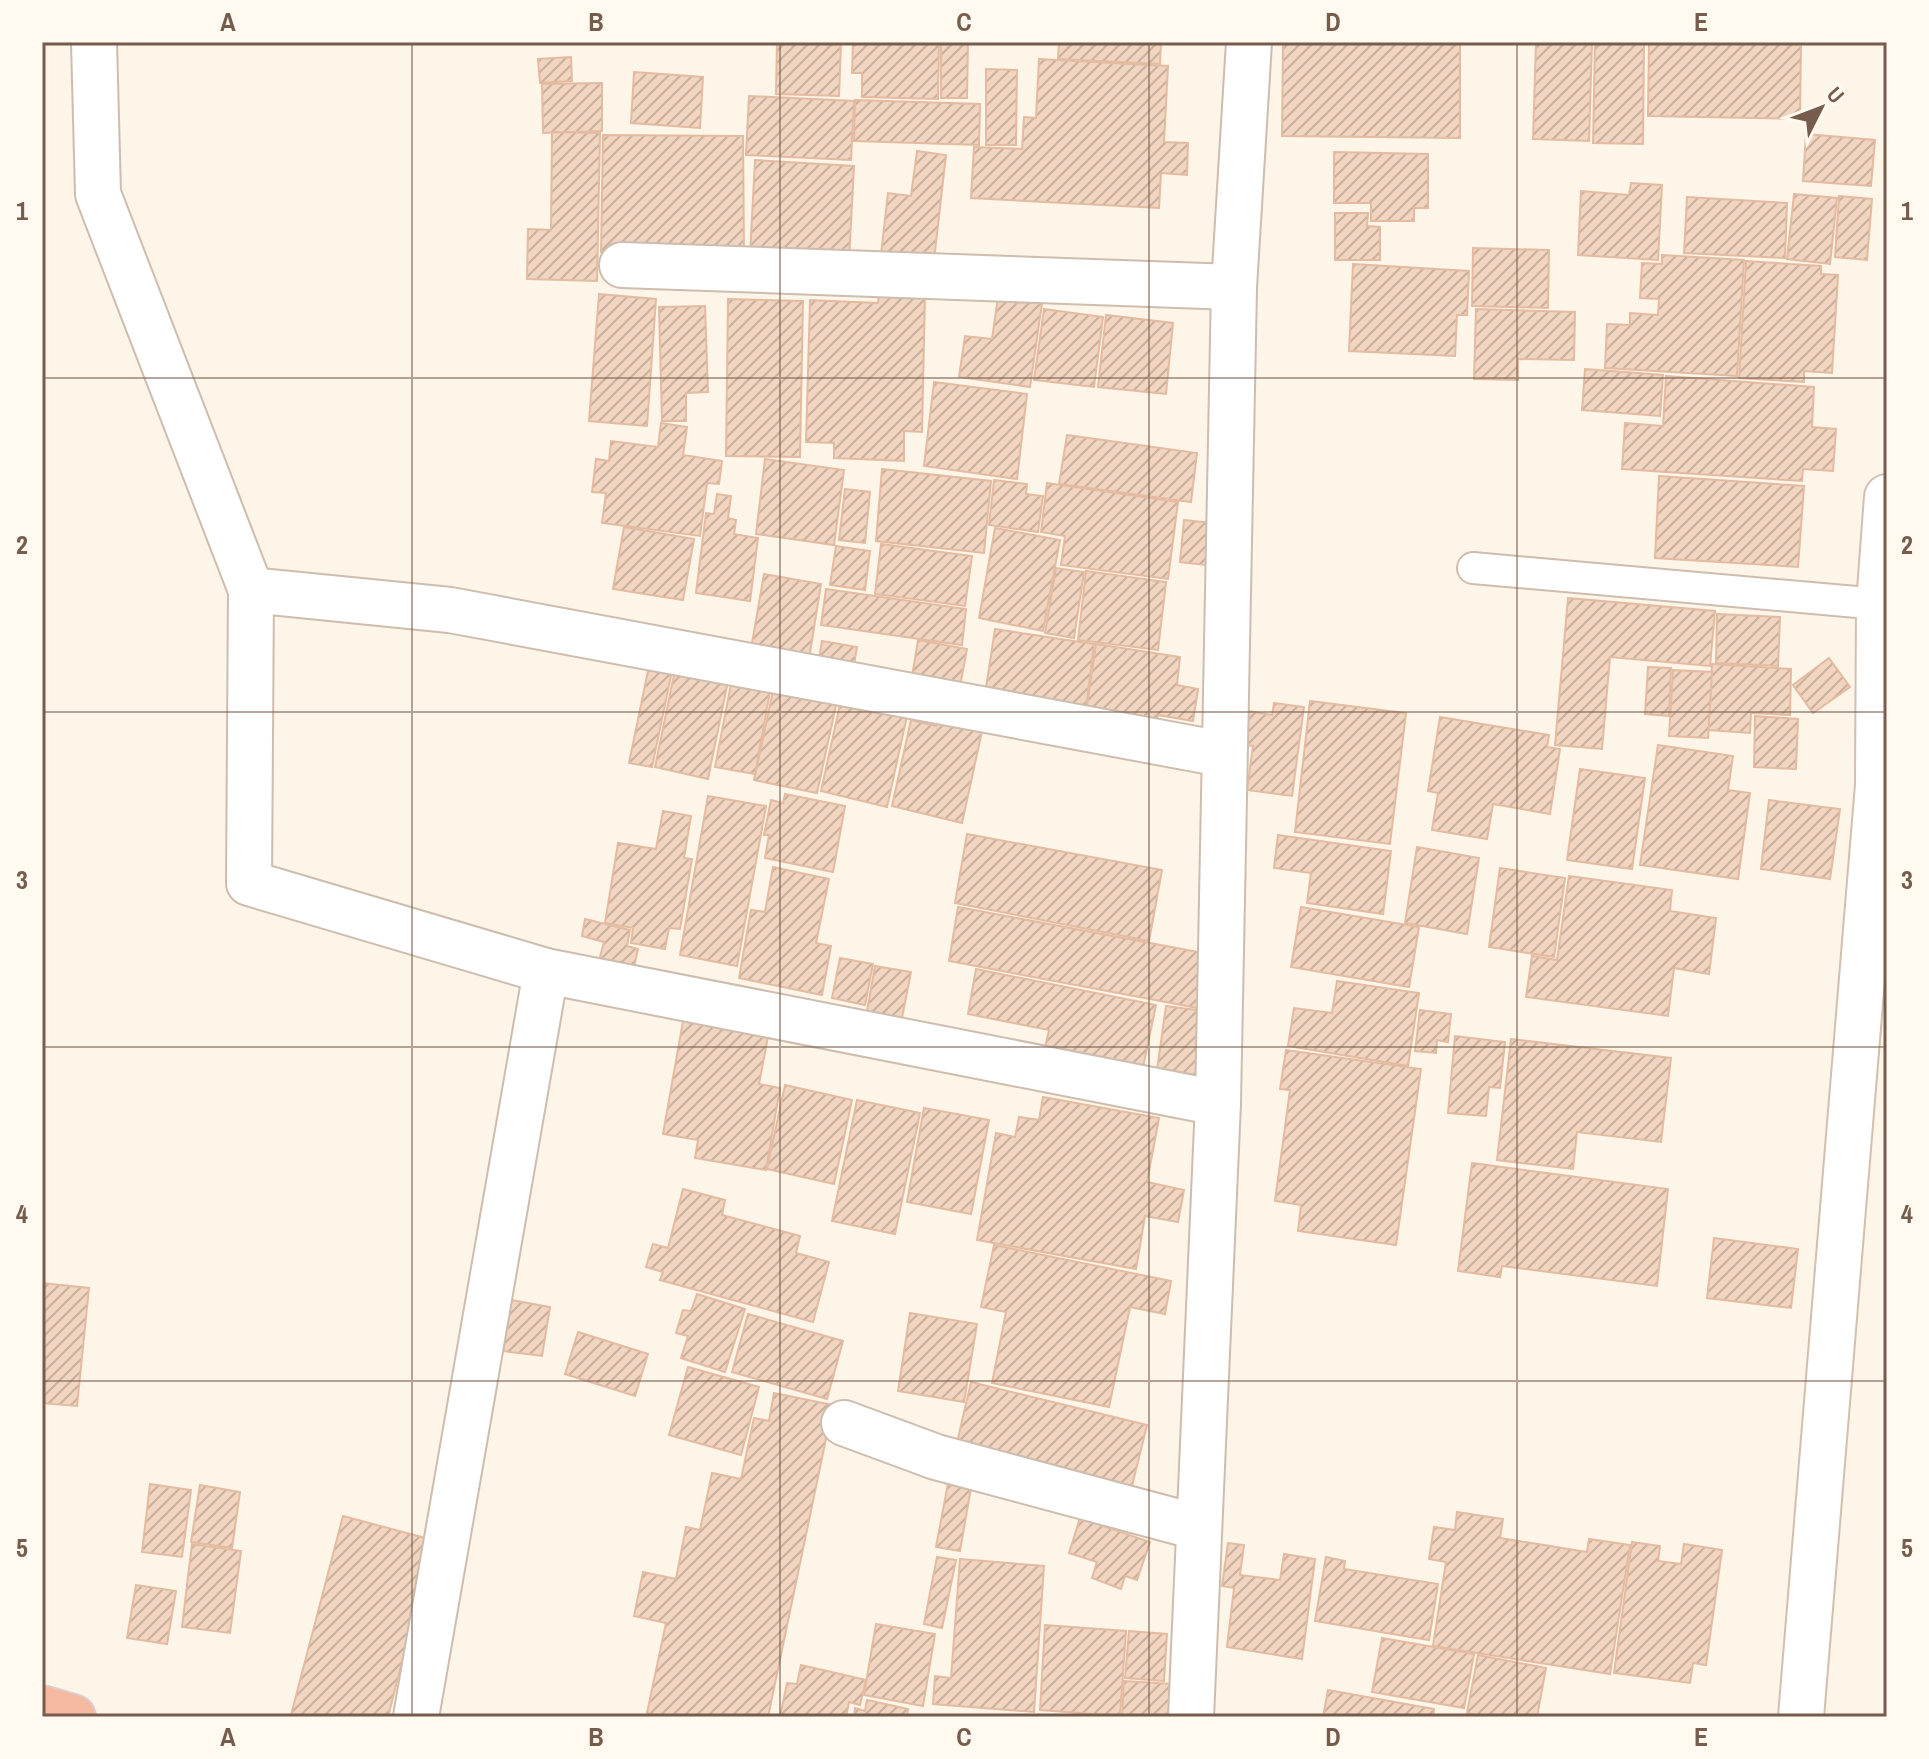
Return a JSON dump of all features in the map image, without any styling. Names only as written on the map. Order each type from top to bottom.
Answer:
[{"type":"highway","points":[[42,1708],[73,1717]]},
{"type":"street","points":[[94,42],[98,194],[251,590],[249,883],[546,971],[1218,1103]]},
{"type":"street","points":[[1191,1717],[1218,1103],[1222,754],[1234,287],[1249,42]]},
{"type":"street","points":[[622,265],[1234,287]]},
{"type":"street","points":[[1801,1717],[1882,785],[1879,604],[1887,497]]},
{"type":"street","points":[[251,590],[450,610],[1222,754]]},
{"type":"street","points":[[416,1717],[546,971]]},
{"type":"street","points":[[844,1423],[936,1457],[1197,1527]]},
{"type":"lane","points":[[1473,568],[1879,604]]},
{"type":"building","points":[[777,42],[841,42],[839,96],[776,94]]},
{"type":"building","points":[[853,42],[939,42],[938,99],[862,97],[862,73],[852,73]]},
{"type":"building","points":[[941,42],[968,42],[967,98],[941,98]]},
{"type":"building","points":[[1059,42],[1161,42],[1160,64],[1058,59]]},
{"type":"building","points":[[1283,42],[1460,42],[1460,138],[1282,136]]},
{"type":"building","points":[[1536,42],[1592,42],[1589,141],[1533,139]]},
{"type":"building","points":[[1595,42],[1644,42],[1643,144],[1593,143]]},
{"type":"building","points":[[1649,42],[1801,42],[1800,119],[1648,116]]},
{"type":"building","points":[[571,57],[572,81],[540,83],[538,59]]},
{"type":"building","points":[[1039,59],[1168,66],[1164,142],[1188,143],[1187,175],[1161,173],[1159,208],[971,198],[974,147],[1022,149],[1024,117],[1036,118]]},
{"type":"building","points":[[986,69],[1017,70],[1016,145],[986,145]]},
{"type":"building","points":[[634,72],[703,77],[700,128],[631,123]]},
{"type":"building","points":[[602,83],[602,131],[543,133],[542,84]]},
{"type":"building","points":[[749,96],[854,101],[851,160],[746,155]]},
{"type":"building","points":[[855,100],[980,104],[979,145],[854,141]]},
{"type":"building","points":[[552,132],[600,133],[597,281],[527,279],[528,229],[551,230]]},
{"type":"building","points":[[1806,134],[1875,140],[1871,186],[1803,181]]},
{"type":"building","points":[[603,135],[743,136],[744,253],[601,252]]},
{"type":"building","points":[[917,151],[946,155],[934,260],[881,254],[888,193],[911,196]]},
{"type":"building","points":[[1334,152],[1428,154],[1428,208],[1414,208],[1414,221],[1371,221],[1371,203],[1334,203]]},
{"type":"building","points":[[755,160],[854,166],[849,261],[750,255]]},
{"type":"building","points":[[1631,183],[1662,185],[1658,260],[1578,255],[1581,191],[1629,195]]},
{"type":"building","points":[[1794,194],[1837,198],[1830,264],[1787,259]]},
{"type":"building","points":[[1839,196],[1872,199],[1867,260],[1835,257]]},
{"type":"building","points":[[1687,197],[1787,203],[1785,258],[1684,253]]},
{"type":"building","points":[[1335,213],[1368,213],[1367,226],[1380,227],[1380,260],[1335,260]]},
{"type":"building","points":[[1473,248],[1549,250],[1548,308],[1472,306]]},
{"type":"building","points":[[1662,255],[1744,260],[1737,376],[1605,368],[1607,324],[1630,325],[1630,313],[1658,315],[1659,299],[1640,298],[1642,263],[1662,264]]},
{"type":"building","points":[[1746,261],[1821,266],[1821,274],[1838,275],[1832,373],[1804,371],[1804,382],[1739,378]]},
{"type":"building","points":[[1353,264],[1469,271],[1467,315],[1457,315],[1455,356],[1349,351]]},
{"type":"building","points":[[879,293],[925,295],[922,432],[904,431],[904,461],[834,458],[834,443],[806,442],[810,300],[878,303]]},
{"type":"building","points":[[599,294],[656,299],[647,426],[589,421]]},
{"type":"building","points":[[998,297],[1042,303],[1030,387],[959,377],[965,336],[992,339]]},
{"type":"building","points":[[728,299],[803,301],[800,457],[726,456]]},
{"type":"building","points":[[705,306],[708,392],[686,393],[686,421],[662,421],[659,307]]},
{"type":"building","points":[[1044,309],[1103,317],[1094,387],[1034,380]]},
{"type":"building","points":[[1476,309],[1575,312],[1574,360],[1518,359],[1518,380],[1474,379]]},
{"type":"building","points":[[1106,315],[1173,323],[1166,394],[1098,387]]},
{"type":"building","points":[[1585,369],[1663,375],[1660,416],[1582,410]]},
{"type":"building","points":[[1666,376],[1814,387],[1812,427],[1836,429],[1833,471],[1803,469],[1802,481],[1622,469],[1625,423],[1663,426]]},
{"type":"building","points":[[934,382],[1027,394],[1017,479],[924,466]]},
{"type":"building","points":[[661,423],[687,427],[683,455],[722,461],[719,484],[707,483],[700,536],[602,523],[606,493],[592,492],[596,459],[609,461],[611,441],[658,447]]},
{"type":"building","points":[[1067,435],[1197,453],[1191,502],[1059,484]]},
{"type":"building","points":[[765,459],[844,470],[834,545],[756,534]]},
{"type":"building","points":[[882,469],[991,481],[984,553],[876,541]]},
{"type":"building","points":[[1659,476],[1804,486],[1798,567],[1655,558]]},
{"type":"building","points":[[994,480],[1027,484],[1026,494],[1043,496],[1038,532],[989,525]]},
{"type":"building","points":[[1047,483],[1178,502],[1168,579],[1061,565],[1065,536],[1041,532]]},
{"type":"building","points":[[845,489],[870,492],[865,543],[839,540]]},
{"type":"building","points":[[717,494],[731,496],[728,518],[736,520],[734,534],[758,538],[750,601],[696,593],[706,513],[714,514]]},
{"type":"building","points":[[1184,520],[1211,523],[1206,565],[1180,562]]},
{"type":"building","points":[[624,527],[694,539],[683,600],[613,589]]},
{"type":"building","points":[[995,528],[1060,540],[1043,631],[979,618]]},
{"type":"building","points":[[881,544],[972,556],[965,606],[875,594]]},
{"type":"building","points":[[836,546],[870,551],[865,590],[830,585]]},
{"type":"building","points":[[1056,568],[1084,572],[1074,638],[1045,633]]},
{"type":"building","points":[[1086,571],[1166,582],[1158,650],[1078,640]]},
{"type":"building","points":[[764,574],[821,584],[809,659],[751,649]]},
{"type":"building","points":[[826,589],[966,609],[962,645],[821,625]]},
{"type":"building","points":[[1568,598],[1715,611],[1710,666],[1610,657],[1602,749],[1555,745]]},
{"type":"building","points":[[1717,614],[1780,617],[1778,666],[1716,663]]},
{"type":"building","points":[[995,629],[1094,644],[1085,716],[984,701]]},
{"type":"building","points":[[918,640],[967,649],[960,686],[912,677]]},
{"type":"building","points":[[822,641],[857,647],[853,670],[818,664]]},
{"type":"building","points":[[1096,644],[1180,657],[1177,685],[1198,689],[1193,721],[1158,715],[1156,730],[1085,719]]},
{"type":"building","points":[[1829,658],[1850,687],[1813,713],[1793,685]]},
{"type":"building","points":[[1712,664],[1791,669],[1790,715],[1751,713],[1750,733],[1708,730]]},
{"type":"building","points":[[649,666],[672,671],[652,767],[629,763]]},
{"type":"building","points":[[1648,667],[1671,668],[1669,716],[1645,714]]},
{"type":"building","points":[[675,670],[728,681],[708,779],[655,767]]},
{"type":"building","points":[[1673,670],[1712,672],[1708,738],[1669,736]]},
{"type":"building","points":[[776,677],[817,701],[836,705],[817,793],[754,780]]},
{"type":"building","points":[[732,679],[771,686],[755,774],[715,767]]},
{"type":"building","points":[[841,700],[907,716],[887,807],[821,791]]},
{"type":"building","points":[[1310,701],[1406,713],[1390,844],[1295,832]]},
{"type":"building","points":[[1274,703],[1304,707],[1292,796],[1247,790],[1253,746],[1243,745],[1248,711],[1272,715]]},
{"type":"building","points":[[939,711],[984,722],[962,823],[892,806],[911,720],[936,726]]},
{"type":"building","points":[[1755,716],[1798,719],[1796,769],[1754,767]]},
{"type":"building","points":[[1440,717],[1549,735],[1547,747],[1560,749],[1550,814],[1493,804],[1487,839],[1432,830],[1438,793],[1428,791]]},
{"type":"building","points":[[1658,745],[1733,756],[1728,790],[1750,793],[1738,879],[1640,865]]},
{"type":"building","points":[[1580,769],[1645,778],[1632,869],[1567,860]]},
{"type":"building","points":[[785,794],[845,806],[833,872],[765,858],[769,835],[764,835],[771,800],[783,803]]},
{"type":"building","points":[[708,796],[766,806],[737,966],[680,955]]},
{"type":"building","points":[[1769,800],[1840,809],[1830,879],[1761,869]]},
{"type":"building","points":[[663,811],[691,816],[684,858],[692,859],[680,929],[669,928],[665,949],[631,943],[633,928],[605,923],[618,843],[656,849]]},
{"type":"building","points":[[967,834],[1162,870],[1149,941],[955,903]]},
{"type":"building","points":[[1278,835],[1391,851],[1383,914],[1307,903],[1311,873],[1274,868]]},
{"type":"building","points":[[1417,847],[1479,858],[1467,934],[1405,923]]},
{"type":"building","points":[[773,867],[829,879],[816,943],[831,946],[822,995],[739,978],[751,910],[765,912]]},
{"type":"building","points":[[1500,868],[1565,878],[1554,957],[1489,947]]},
{"type":"building","points":[[1569,876],[1672,890],[1670,911],[1716,918],[1709,974],[1674,968],[1668,1016],[1526,997],[1532,956],[1557,960]]},
{"type":"building","points":[[958,907],[1214,955],[1203,1009],[949,961]]},
{"type":"building","points":[[1301,907],[1419,927],[1409,987],[1291,967]]},
{"type":"building","points":[[585,919],[630,930],[627,946],[638,949],[632,976],[597,968],[604,942],[582,936]]},
{"type":"building","points":[[840,958],[873,964],[865,1005],[832,998]]},
{"type":"building","points":[[875,966],[911,972],[902,1018],[867,1011]]},
{"type":"building","points":[[976,969],[1156,1005],[1142,1072],[1044,1052],[1049,1030],[968,1014]]},
{"type":"building","points":[[1337,981],[1419,993],[1408,1066],[1288,1046],[1294,1008],[1332,1013]]},
{"type":"building","points":[[1166,1006],[1205,1011],[1196,1075],[1157,1070]]},
{"type":"building","points":[[685,1010],[770,1026],[759,1084],[780,1088],[766,1170],[695,1158],[698,1140],[663,1134]]},
{"type":"building","points":[[1420,1010],[1451,1014],[1448,1042],[1437,1040],[1436,1053],[1415,1051]]},
{"type":"building","points":[[1455,1036],[1505,1042],[1500,1088],[1489,1087],[1486,1116],[1448,1113]]},
{"type":"building","points":[[1511,1039],[1671,1058],[1661,1142],[1577,1132],[1573,1169],[1497,1160]]},
{"type":"building","points":[[1286,1050],[1421,1069],[1396,1245],[1298,1231],[1301,1205],[1275,1201],[1290,1090],[1280,1089]]},
{"type":"building","points":[[785,1085],[852,1100],[834,1184],[767,1169]]},
{"type":"building","points":[[1043,1097],[1159,1118],[1147,1182],[1184,1190],[1178,1222],[1145,1216],[1136,1269],[977,1240],[996,1133],[1015,1137],[1019,1117],[1039,1120]]},
{"type":"building","points":[[857,1100],[920,1113],[895,1234],[832,1221]]},
{"type":"building","points":[[924,1108],[989,1120],[971,1214],[907,1202]]},
{"type":"building","points":[[1472,1163],[1668,1189],[1657,1286],[1502,1266],[1500,1277],[1458,1271]]},
{"type":"building","points":[[683,1189],[725,1200],[722,1215],[800,1236],[796,1253],[829,1262],[813,1322],[660,1280],[663,1272],[646,1267],[653,1244],[668,1248]]},
{"type":"building","points":[[1714,1238],[1798,1249],[1791,1308],[1707,1298]]},
{"type":"building","points":[[994,1245],[1171,1281],[1165,1314],[1130,1307],[1109,1407],[992,1383],[1006,1312],[981,1307]]},
{"type":"building","points":[[42,1283],[89,1288],[77,1406],[42,1403]]},
{"type":"building","points":[[697,1294],[745,1309],[725,1372],[681,1358],[688,1336],[676,1333],[683,1310],[691,1311]]},
{"type":"building","points":[[511,1300],[550,1307],[542,1356],[503,1351]]},
{"type":"building","points":[[910,1313],[977,1324],[964,1402],[898,1391]]},
{"type":"building","points":[[748,1314],[843,1341],[827,1399],[732,1372]]},
{"type":"building","points":[[578,1332],[648,1354],[635,1396],[565,1374]]},
{"type":"building","points":[[688,1367],[759,1387],[741,1455],[669,1435]]},
{"type":"building","points":[[971,1382],[1147,1425],[1131,1490],[956,1447]]},
{"type":"building","points":[[774,1393],[833,1405],[768,1717],[667,1717],[647,1713],[666,1623],[634,1616],[643,1572],[676,1579],[686,1527],[700,1530],[712,1473],[741,1479],[754,1418],[769,1421]]},
{"type":"building","points":[[949,1478],[972,1482],[960,1551],[936,1547]]},
{"type":"building","points":[[150,1484],[191,1490],[182,1557],[142,1552]]},
{"type":"building","points":[[200,1485],[240,1492],[232,1548],[191,1542]]},
{"type":"building","points":[[1457,1512],[1503,1519],[1500,1538],[1587,1552],[1589,1539],[1630,1545],[1610,1674],[1433,1646],[1446,1562],[1429,1559],[1434,1527],[1455,1530]]},
{"type":"building","points":[[343,1516],[433,1540],[388,1717],[291,1715]]},
{"type":"building","points":[[1080,1518],[1150,1542],[1137,1580],[1125,1576],[1121,1589],[1092,1578],[1097,1562],[1069,1553]]},
{"type":"building","points":[[1632,1542],[1660,1546],[1658,1561],[1681,1564],[1684,1544],[1722,1550],[1706,1665],[1693,1663],[1690,1683],[1614,1673]]},
{"type":"building","points":[[1228,1543],[1244,1545],[1240,1575],[1280,1580],[1284,1554],[1315,1559],[1302,1659],[1227,1647],[1234,1588],[1222,1586]]},
{"type":"building","points":[[192,1544],[241,1551],[230,1633],[182,1627]]},
{"type":"building","points":[[937,1557],[956,1560],[942,1628],[924,1624]]},
{"type":"building","points":[[1326,1557],[1345,1561],[1344,1569],[1438,1584],[1429,1640],[1315,1621]]},
{"type":"building","points":[[960,1559],[1044,1566],[1034,1712],[933,1704],[935,1676],[951,1678]]},
{"type":"building","points":[[136,1585],[176,1591],[167,1644],[127,1638]]},
{"type":"building","points":[[876,1624],[935,1634],[923,1706],[864,1695]]},
{"type":"building","points":[[1045,1625],[1126,1631],[1120,1716],[1040,1710]]},
{"type":"building","points":[[1129,1631],[1167,1634],[1164,1681],[1125,1678]]},
{"type":"building","points":[[1382,1638],[1474,1654],[1464,1708],[1372,1692]]},
{"type":"building","points":[[1478,1655],[1546,1668],[1537,1717],[1489,1717],[1467,1713]]},
{"type":"building","points":[[801,1665],[866,1680],[860,1705],[849,1702],[846,1717],[780,1717],[787,1683],[797,1684]]},
{"type":"building","points":[[1124,1681],[1172,1684],[1170,1717],[1122,1717]]},
{"type":"building","points":[[1328,1690],[1434,1709],[1433,1717],[1323,1717]]},
{"type":"building","points":[[867,1700],[908,1709],[907,1717],[854,1717],[855,1708],[865,1711]]}]
